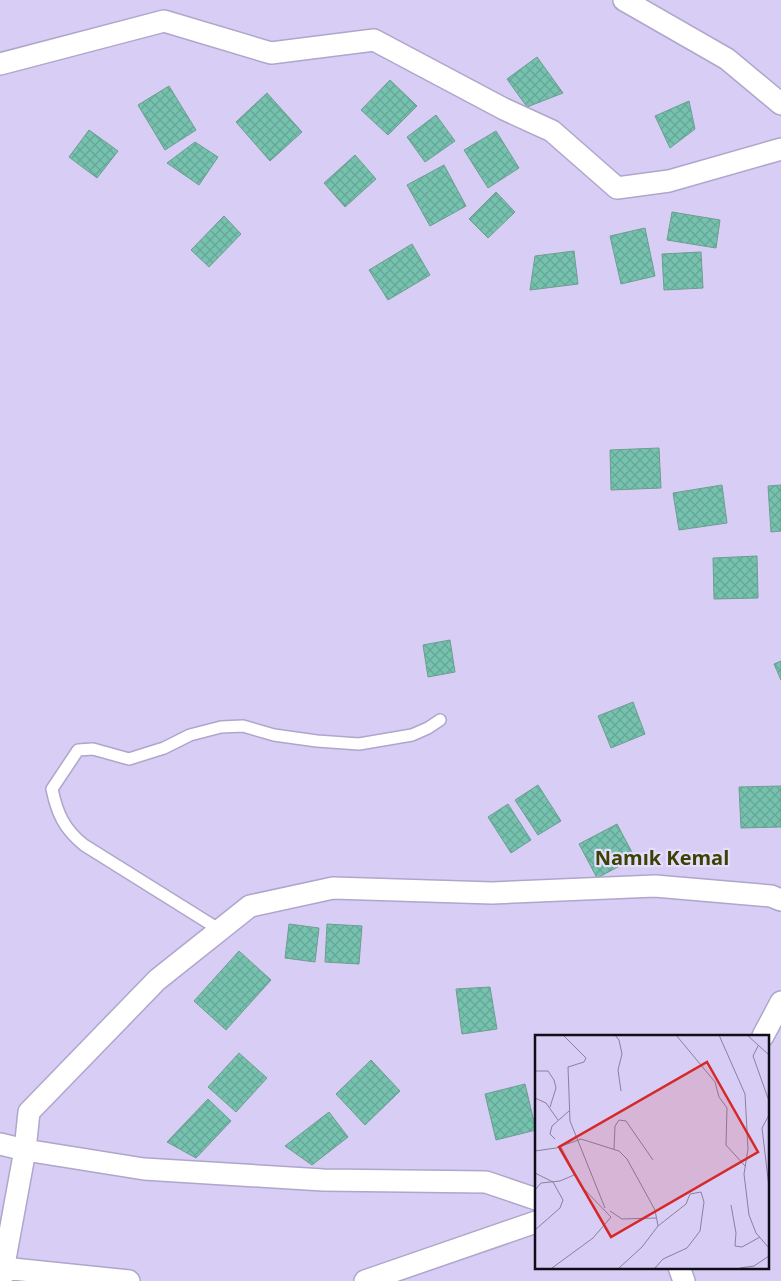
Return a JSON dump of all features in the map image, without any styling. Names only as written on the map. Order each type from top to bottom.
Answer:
[{"type":"street","points":[[624,0],[727,59],[781,104]]},
{"type":"street","points":[[0,64],[164,21],[271,53],[374,40],[504,109],[552,131],[617,188],[669,181],[781,149]]},
{"type":"street","points":[[129,1281],[2,1274],[25,1150],[29,1112],[156,980],[250,906],[334,888],[492,893],[655,886],[771,896],[781,900]]},
{"type":"street","points":[[764,1035],[781,1002]]},
{"type":"street","points":[[0,1144],[25,1150],[144,1169],[323,1180],[486,1182],[535,1199]]},
{"type":"street","points":[[365,1281],[535,1222]]},
{"type":"street","points":[[679,1268],[684,1281]]},
{"type":"lane","points":[[220,930],[84,845],[73,836],[57,812],[52,789],[78,750],[93,749],[129,759],[164,748],[190,735],[221,727],[243,726],[291,738],[317,742],[359,744],[412,735],[440,720]]},
{"type":"building","points":[[537,57],[563,93],[527,107],[507,79]]},
{"type":"building","points":[[390,80],[417,106],[388,135],[361,110]]},
{"type":"building","points":[[169,86],[196,130],[165,150],[138,105]]},
{"type":"building","points":[[267,93],[302,132],[270,161],[236,122]]},
{"type":"building","points":[[689,101],[695,129],[670,148],[655,116]]},
{"type":"building","points":[[436,115],[455,141],[425,162],[407,137]]},
{"type":"building","points":[[89,130],[118,151],[97,178],[69,157]]},
{"type":"building","points":[[496,131],[519,168],[488,188],[464,150]]},
{"type":"building","points":[[195,142],[218,157],[199,185],[167,163]]},
{"type":"building","points":[[355,155],[376,179],[345,207],[324,183]]},
{"type":"building","points":[[444,165],[466,206],[430,226],[407,185]]},
{"type":"building","points":[[496,192],[515,212],[488,238],[469,219]]},
{"type":"building","points":[[672,212],[720,220],[716,248],[667,240]]},
{"type":"building","points":[[224,216],[241,234],[209,267],[191,250]]},
{"type":"building","points":[[645,228],[655,276],[621,284],[610,236]]},
{"type":"building","points":[[412,244],[430,275],[388,300],[369,270]]},
{"type":"building","points":[[574,251],[578,284],[530,290],[535,256]]},
{"type":"building","points":[[701,252],[703,288],[664,290],[662,254]]},
{"type":"building","points":[[659,448],[661,488],[611,490],[610,450]]},
{"type":"building","points":[[722,485],[727,523],[679,530],[673,493]]},
{"type":"building","points":[[781,485],[781,531],[771,532],[768,486]]},
{"type":"building","points":[[757,556],[758,598],[714,599],[713,558]]},
{"type":"building","points":[[450,640],[455,672],[428,677],[423,645]]},
{"type":"building","points":[[781,661],[781,680],[774,664]]},
{"type":"building","points":[[633,702],[645,734],[611,748],[598,716]]},
{"type":"building","points":[[538,785],[561,821],[538,835],[515,800]]},
{"type":"building","points":[[781,786],[781,827],[741,828],[739,787]]},
{"type":"building","points":[[508,804],[531,840],[511,853],[488,817]]},
{"type":"building","points":[[617,824],[635,858],[597,878],[579,844]]},
{"type":"building","points":[[289,924],[319,928],[315,962],[285,958]]},
{"type":"building","points":[[327,924],[362,926],[359,964],[325,962]]},
{"type":"building","points":[[239,951],[271,980],[226,1030],[194,1001]]},
{"type":"building","points":[[490,987],[497,1029],[462,1034],[456,989]]},
{"type":"building","points":[[239,1053],[267,1078],[236,1112],[208,1087]]},
{"type":"building","points":[[371,1060],[400,1091],[365,1125],[336,1094]]},
{"type":"building","points":[[525,1084],[535,1130],[496,1140],[485,1094]]},
{"type":"building","points":[[208,1099],[231,1121],[196,1158],[167,1142]]},
{"type":"building","points":[[329,1112],[348,1137],[312,1165],[285,1146]]},
{"type":"district","name":"Namık Kemal","points":[[662,857]]}]
